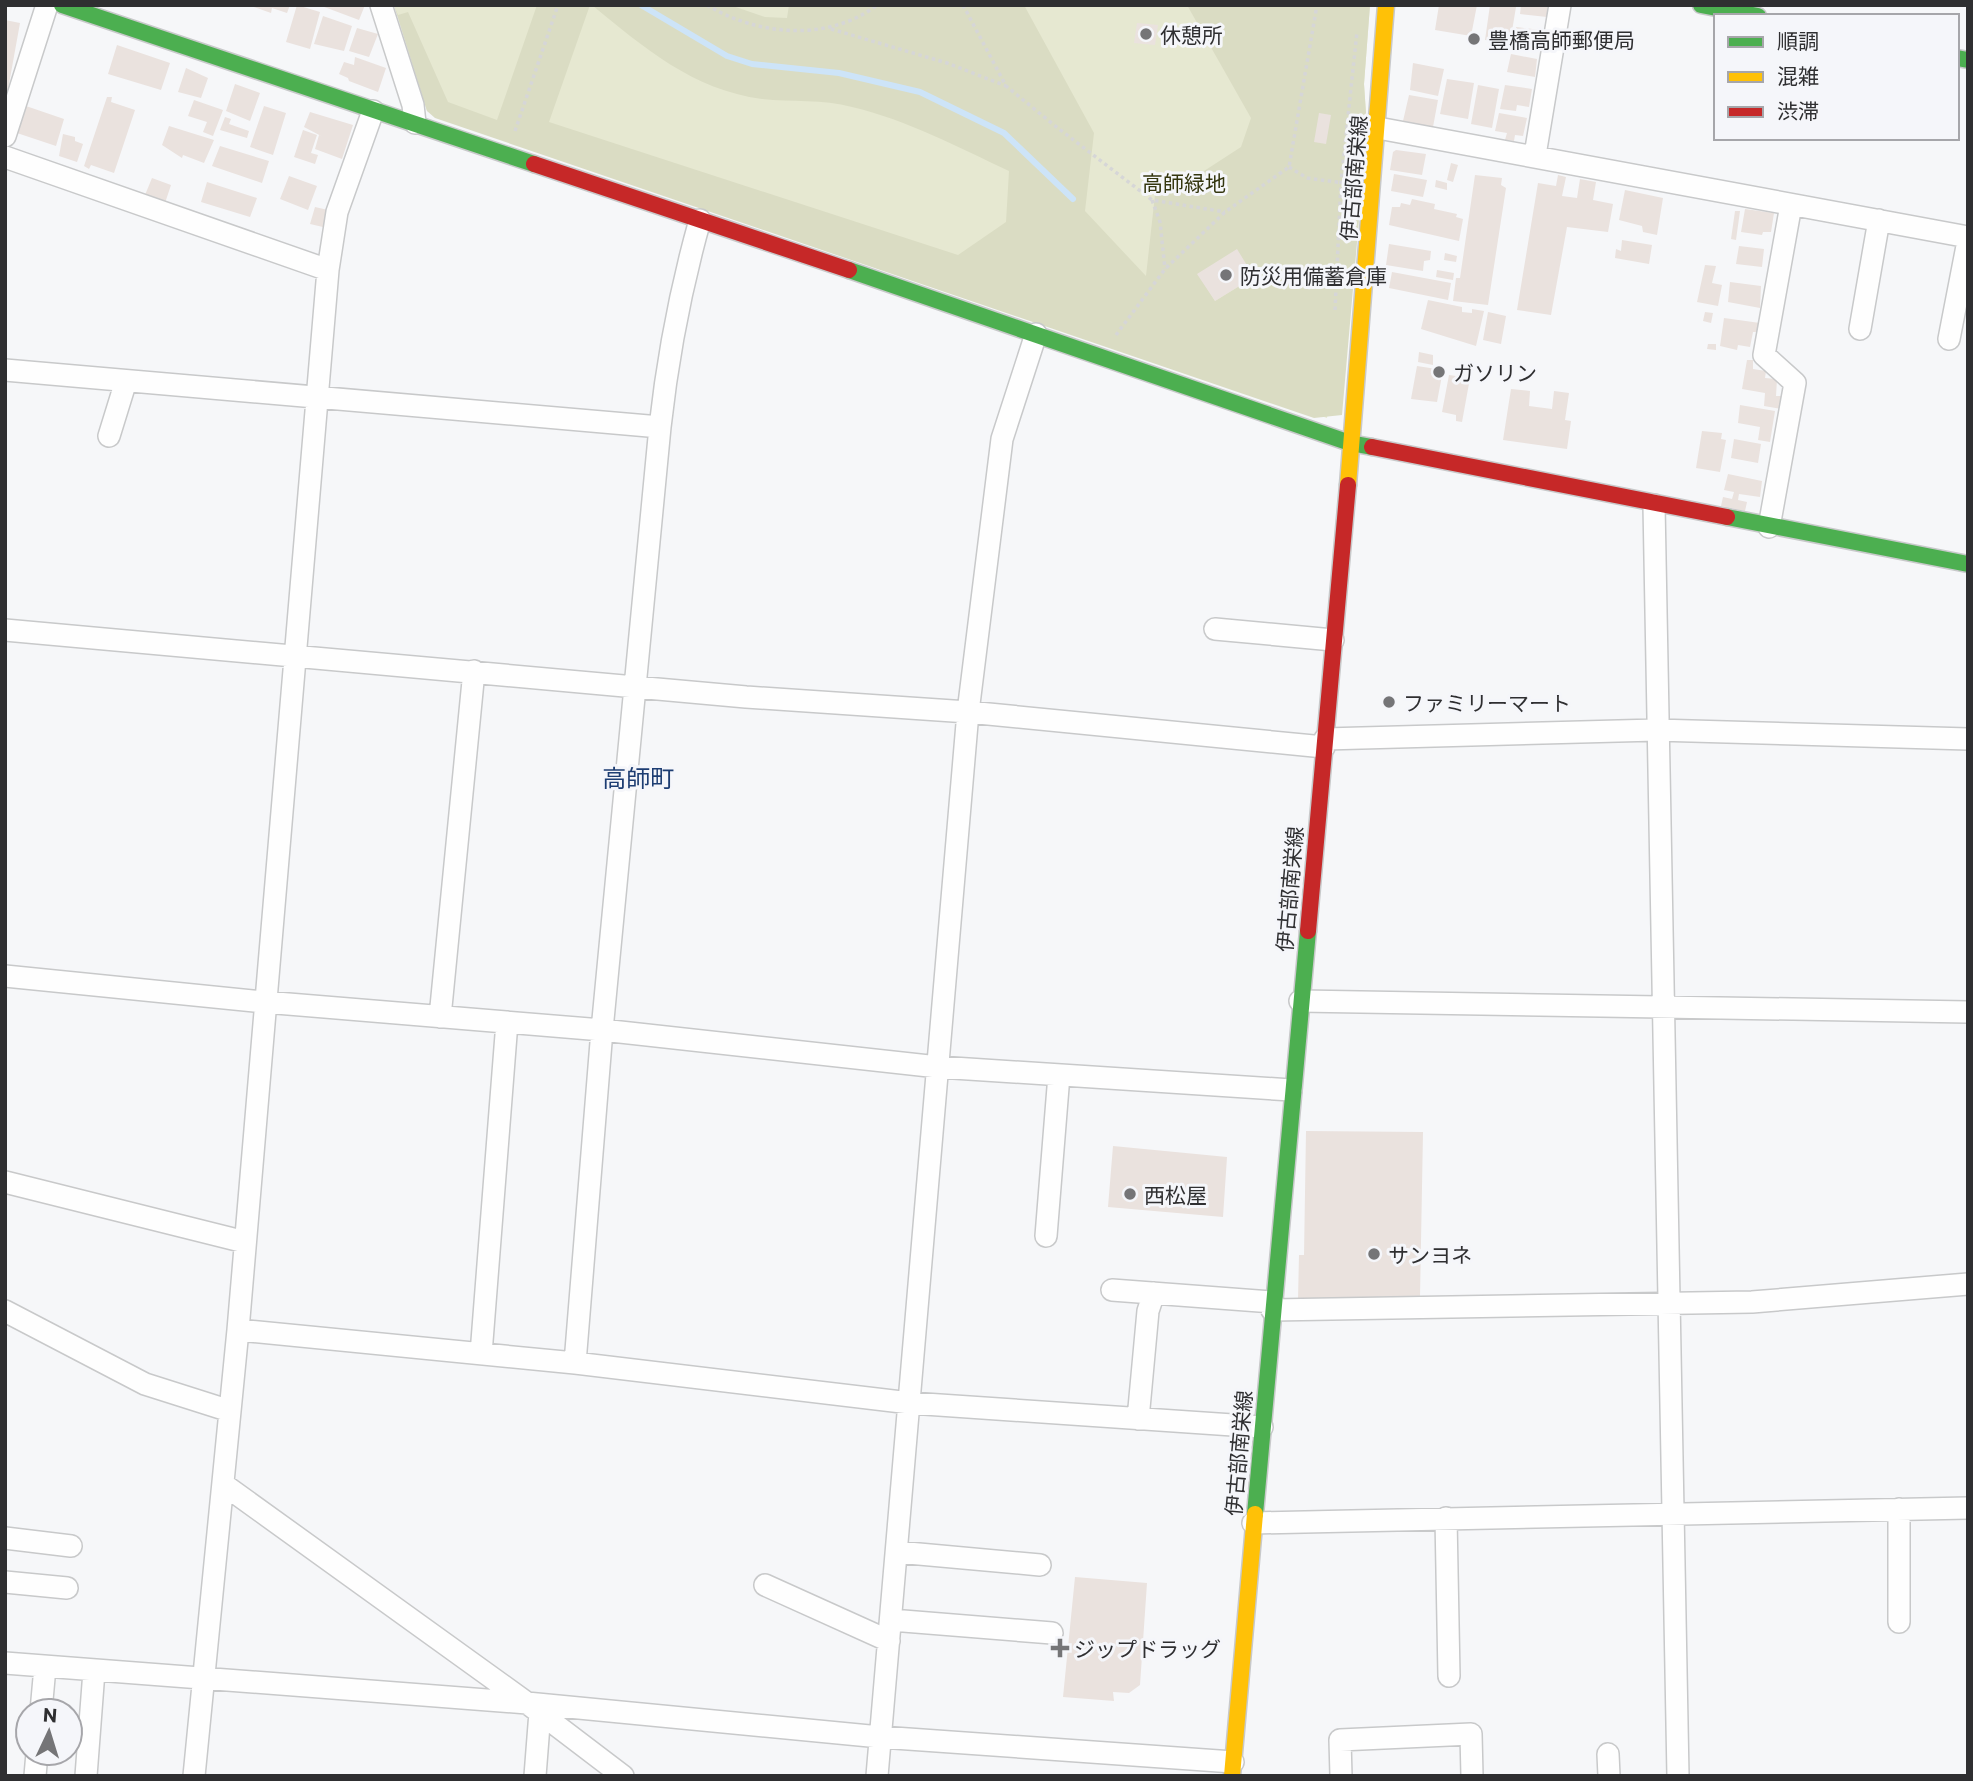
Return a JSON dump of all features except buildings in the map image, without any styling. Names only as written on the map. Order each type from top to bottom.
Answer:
[{"type":"street","points":[[5,136],[47,5]]},
{"type":"street","points":[[62,5],[1036,334],[1350,443],[1654,505],[1968,564]]},
{"type":"street","points":[[381,5],[413,104],[415,123]]},
{"type":"street","name":"伊古部南栄線","points":[[1233,1769],[1378,128],[1386,5]]},
{"type":"street","points":[[1535,155],[1560,5]]},
{"type":"street","points":[[1700,5],[1747,14]]},
{"type":"street","points":[[194,1776],[230,1411],[264,1002],[320,398],[328,270],[337,212],[373,111]]},
{"type":"street","points":[[1378,128],[1535,155],[1968,239],[1949,339]]},
{"type":"street","points":[[5,157],[328,270]]},
{"type":"street","points":[[1769,527],[1796,383],[1764,355],[1791,205]]},
{"type":"street","points":[[575,1363],[602,1030],[660,427],[669,345],[678,296],[700,220]]},
{"type":"street","points":[[1860,329],[1879,220]]},
{"type":"street","points":[[877,1776],[968,712],[1002,439],[1036,334]]},
{"type":"street","points":[[5,370],[660,427]]},
{"type":"street","points":[[109,436],[126,381]]},
{"type":"street","points":[[1654,505],[1661,1006],[1678,1776]]},
{"type":"street","points":[[1214,629],[1333,640]]},
{"type":"street","points":[[5,631],[635,687],[1324,743],[1656,730],[1968,739]]},
{"type":"street","points":[[440,1017],[474,671]]},
{"type":"street","points":[[5,976],[264,1002],[602,1030],[938,1067],[1291,1090]]},
{"type":"street","points":[[1300,1001],[1968,1012]]},
{"type":"street","points":[[481,1354],[507,1023]]},
{"type":"street","points":[[1046,1236],[1059,1075]]},
{"type":"street","points":[[5,1182],[244,1241]]},
{"type":"street","points":[[1112,1290],[1272,1306],[1668,1304],[1752,1302],[1968,1284]]},
{"type":"street","points":[[1138,1419],[1148,1311],[1154,1293]]},
{"type":"street","points":[[5,1311],[145,1384],[230,1411]]},
{"type":"street","points":[[237,1330],[575,1363],[910,1403],[1262,1427]]},
{"type":"street","points":[[223,1484],[533,1708],[622,1776]]},
{"type":"street","points":[[1253,1523],[1968,1508]]},
{"type":"street","points":[[1899,1509],[1899,1622]]},
{"type":"street","points":[[1446,1518],[1449,1676]]},
{"type":"street","points":[[5,1538],[71,1546]]},
{"type":"street","points":[[897,1552],[1040,1565]]},
{"type":"street","points":[[5,1582],[67,1588]]},
{"type":"street","points":[[765,1585],[890,1630],[1052,1633]]},
{"type":"street","points":[[5,1663],[1233,1769]]},
{"type":"street","points":[[42,1697],[45,1667]]},
{"type":"street","points":[[86,1776],[94,1671]]},
{"type":"street","points":[[533,1708],[534,1776]]},
{"type":"street","points":[[1341,1776],[1340,1740],[1471,1734],[1472,1776]]},
{"type":"street","points":[[1608,1754],[1609,1776]]},
{"type":"path","points":[[512,141],[558,5]]},
{"type":"path","points":[[707,5],[740,23],[763,27],[831,29],[947,63],[1006,86],[1152,200],[1225,212]]},
{"type":"path","points":[[831,29],[864,16],[877,5]]},
{"type":"path","points":[[963,5],[1006,86]]},
{"type":"path","points":[[1112,340],[1165,270],[1225,212],[1289,167],[1317,5]]},
{"type":"path","points":[[1335,319],[1341,183],[1358,19]]},
{"type":"path","points":[[1289,167],[1307,178],[1373,185]]},
{"type":"path","points":[[1152,200],[1160,222],[1165,270]]},
{"type":"green space","name":"高師緑地","points":[[394,5],[1370,5],[1364,84],[1367,128],[1327,418],[427,111]]},
{"type":"green space","name":"高師緑地","points":[[394,5],[398,15],[408,12],[448,102],[497,120],[537,5],[590,5],[549,122],[958,255],[1006,222],[1009,171],[932,135],[872,112],[841,104],[762,99],[714,86],[691,76],[650,51],[592,5],[730,5],[765,17],[787,18],[789,5],[1024,5],[1094,133],[1085,211],[1146,276],[1157,177],[1204,171],[1241,147],[1251,118],[1187,5],[1370,5],[1364,84],[1367,128],[1342,415],[1314,418],[435,118],[427,111]],"holes":[[[1237,250],[1254,277],[1215,301],[1198,274]]]},
{"type":"waterway","points":[[641,5],[727,56],[752,64],[839,73],[920,92],[1004,133],[1073,199]]},
{"type":"traffic: fast","points":[[62,5],[534,164]]},
{"type":"traffic: fast","points":[[1701,5],[1748,14]]},
{"type":"traffic: fast","points":[[1959,58],[1968,60]]},
{"type":"traffic: fast","points":[[849,270],[1350,443],[1372,447]]},
{"type":"traffic: fast","points":[[1727,517],[1968,564]]},
{"type":"traffic: fast","points":[[1255,1514],[1308,931]]},
{"type":"traffic: slow","points":[[1348,485],[1386,5]]},
{"type":"traffic: slow","points":[[1232,1776],[1255,1514]]},
{"type":"traffic: jam","points":[[534,164],[849,270]]},
{"type":"traffic: jam","points":[[1372,447],[1727,517]]},
{"type":"traffic: jam","points":[[1308,931],[1348,485]]},
{"type":"place","name":"休憩所","points":[[1146,34]]},
{"type":"place","name":"豊橋高師郵便局","points":[[1474,39]]},
{"type":"place","name":"防災用備蓄倉庫","points":[[1226,275]]},
{"type":"place","name":"ガソリン","points":[[1439,372]]},
{"type":"place","name":"ファミリーマート","points":[[1389,702]]},
{"type":"place","name":"西松屋","points":[[1130,1194]]},
{"type":"place","name":"サンヨネ","points":[[1374,1254]]},
{"type":"place","name":"ジップドラッグ","points":[[1060,1648]]},
{"type":"district","name":"高師町","points":[[638,777]]}]
